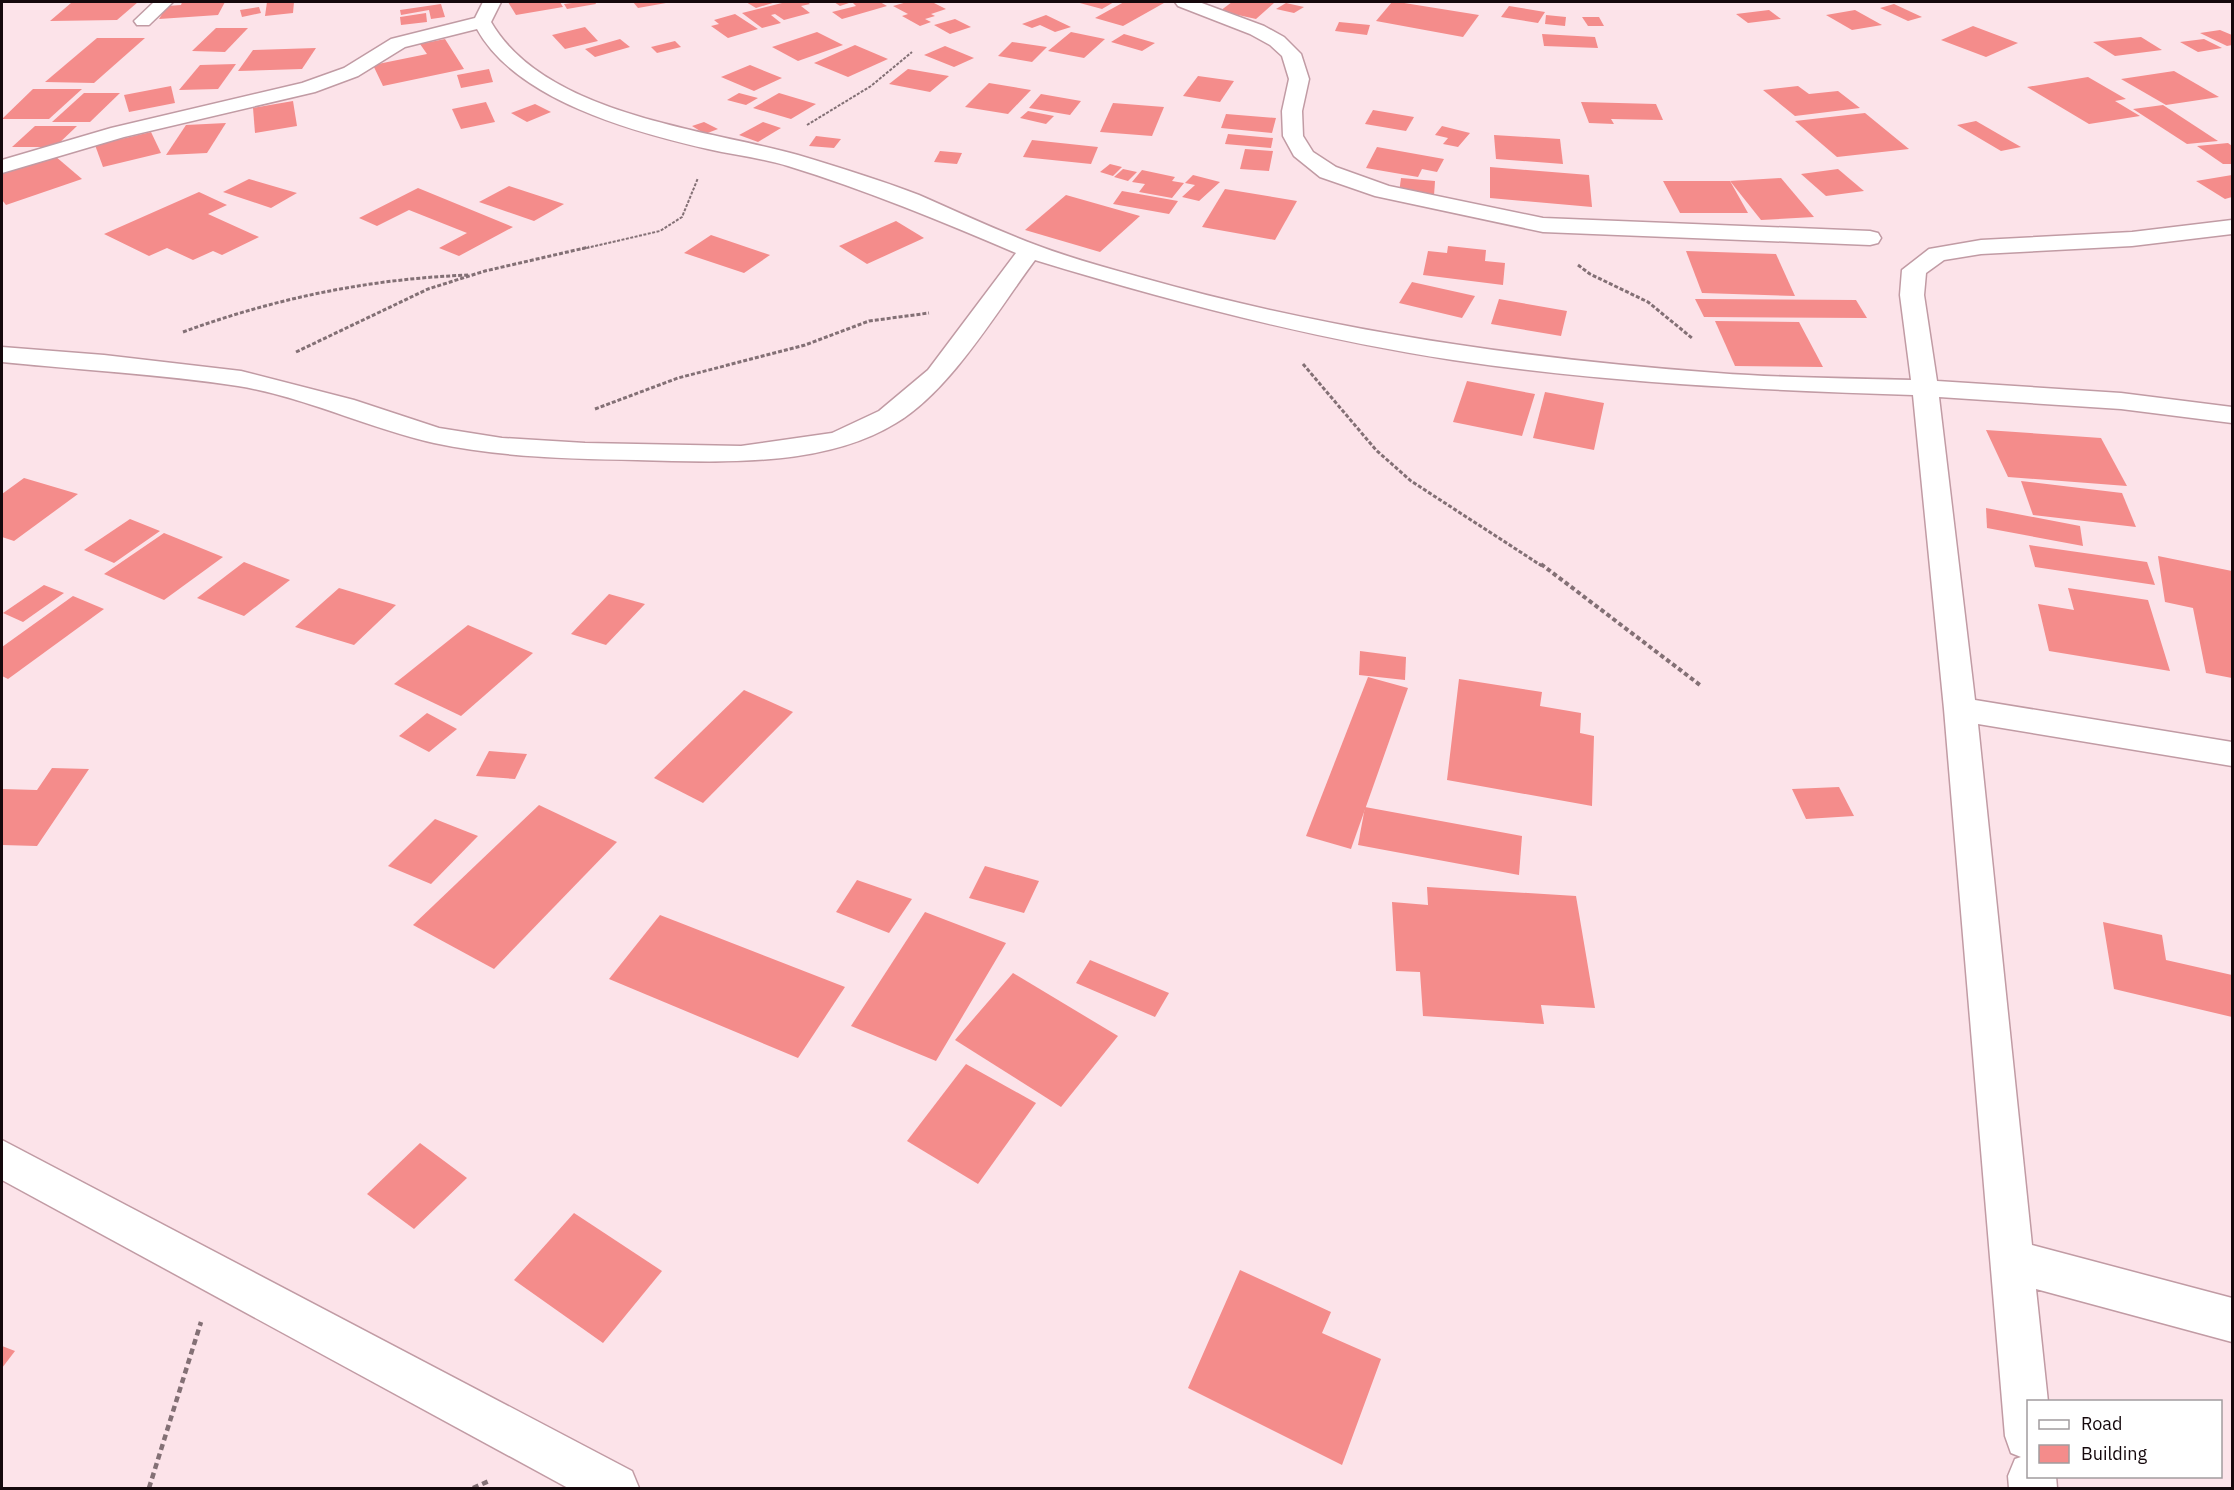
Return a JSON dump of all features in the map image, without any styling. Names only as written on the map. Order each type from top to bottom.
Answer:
[{"type":"street","points":[[143,21],[164,2]]},
{"type":"street","points":[[1184,2],[1257,30],[1277,41],[1291,54],[1299,79],[1292,111],[1293,136],[1305,156],[1328,172],[1394,194],[1543,225],[1870,238]]},
{"type":"street","points":[[2,167],[118,132],[308,88],[351,72],[398,43],[487,12],[495,45],[520,67],[557,90],[621,119],[706,142],[759,151],[906,198],[1030,251],[1135,283],[1264,317],[1452,352],[1593,370],[1720,381],[1925,388],[2121,401],[2232,415]]},
{"type":"street","points":[[2027,1424],[2014,1262],[1960,709],[1925,388],[1912,295],[1914,270],[1937,254],[1981,247],[2132,239],[2232,227]]},
{"type":"street","points":[[2,355],[104,363],[241,379],[345,406],[435,435],[502,446],[585,451],[741,454],[838,440],[888,417],[937,375],[1030,251]]},
{"type":"street","points":[[1960,709],[2232,754]]},
{"type":"street","points":[[2,1159],[216,1276],[615,1488]]},
{"type":"street","points":[[2014,1262],[2232,1320]]},
{"type":"path","points":[[759,151],[871,86],[912,52]]},
{"type":"path","points":[[241,379],[392,304],[475,274],[629,239],[673,225],[682,217],[690,203],[706,142]]},
{"type":"path","points":[[1543,225],[1572,261],[1590,274],[1648,302],[1673,320],[1695,340],[1720,381]]},
{"type":"path","points":[[104,363],[194,327],[319,292],[389,278],[475,274]]},
{"type":"path","points":[[587,413],[678,378],[805,345],[869,321],[918,316],[945,309],[1007,283]]},
{"type":"path","points":[[1264,317],[1376,450],[1411,481],[1536,561],[1700,685]]},
{"type":"path","points":[[149,1488],[216,1276]]},
{"type":"building","points":[[138,2],[117,20],[50,21],[71,3]]},
{"type":"building","points":[[182,2],[225,2],[218,15],[159,19],[167,6],[181,5]]},
{"type":"building","points":[[267,2],[294,2],[293,13],[265,16]]},
{"type":"building","points":[[508,2],[560,2],[563,7],[516,15]]},
{"type":"building","points":[[595,2],[596,4],[567,9],[564,4]]},
{"type":"building","points":[[633,2],[666,2],[666,3],[638,8]]},
{"type":"building","points":[[746,2],[776,2],[756,8]]},
{"type":"building","points":[[786,2],[807,2],[810,4],[801,6],[810,13],[784,20],[775,14],[771,15],[781,23],[762,28],[742,13]]},
{"type":"building","points":[[834,2],[852,2],[840,6]]},
{"type":"building","points":[[852,2],[880,2],[887,6],[842,19],[832,12],[856,6]]},
{"type":"building","points":[[907,2],[932,2],[946,9],[931,14],[935,16],[925,19],[931,22],[920,26],[902,16],[908,14],[893,6]]},
{"type":"building","points":[[1076,2],[1114,2],[1102,9]]},
{"type":"building","points":[[1124,2],[1164,3],[1123,26],[1095,18]]},
{"type":"building","points":[[1232,2],[1274,3],[1256,19],[1220,11]]},
{"type":"building","points":[[1392,2],[1479,15],[1463,37],[1376,21]]},
{"type":"building","points":[[1286,3],[1304,7],[1294,13],[1276,9]]},
{"type":"building","points":[[441,4],[445,17],[431,19],[429,10],[401,15],[400,10]]},
{"type":"building","points":[[1894,4],[1922,17],[1908,21],[1880,8]]},
{"type":"building","points":[[1509,6],[1545,12],[1538,23],[1501,17]]},
{"type":"building","points":[[259,7],[261,13],[242,17],[240,10]]},
{"type":"building","points":[[1769,10],[1781,19],[1748,23],[1736,14]]},
{"type":"building","points":[[1855,10],[1882,25],[1852,30],[1826,15]]},
{"type":"building","points":[[426,13],[427,22],[401,25],[400,17]]},
{"type":"building","points":[[735,14],[758,29],[728,38],[711,26],[719,24],[714,20]]},
{"type":"building","points":[[1046,15],[1071,27],[1055,32],[1040,25],[1032,28],[1022,24]]},
{"type":"building","points":[[1546,15],[1566,17],[1565,26],[1545,24]]},
{"type":"building","points":[[1582,17],[1599,17],[1604,26],[1588,26]]},
{"type":"building","points":[[955,19],[971,27],[950,34],[934,25]]},
{"type":"building","points":[[1339,22],[1370,25],[1367,35],[1335,31]]},
{"type":"building","points":[[1973,26],[2018,43],[1986,57],[1941,40]]},
{"type":"building","points":[[585,27],[598,41],[565,49],[552,35]]},
{"type":"building","points":[[216,28],[248,28],[225,52],[192,51]]},
{"type":"building","points":[[2220,30],[2232,35],[2232,45],[2227,46],[2200,33]]},
{"type":"building","points":[[817,32],[843,45],[798,61],[772,47]]},
{"type":"building","points":[[1071,32],[1105,39],[1084,58],[1048,51]]},
{"type":"building","points":[[1124,34],[1155,43],[1142,51],[1111,42]]},
{"type":"building","points":[[1542,34],[1595,37],[1598,48],[1544,46]]},
{"type":"building","points":[[2141,37],[2162,50],[2115,56],[2093,42]]},
{"type":"building","points":[[97,38],[145,38],[94,83],[45,82]]},
{"type":"building","points":[[445,39],[464,69],[383,86],[373,65],[427,54],[420,44]]},
{"type":"building","points":[[620,39],[630,47],[595,57],[585,49]]},
{"type":"building","points":[[2204,39],[2222,48],[2198,52],[2180,42]]},
{"type":"building","points":[[675,41],[681,47],[657,53],[651,47]]},
{"type":"building","points":[[1012,42],[1047,47],[1032,62],[998,56]]},
{"type":"building","points":[[855,45],[888,59],[848,77],[814,63]]},
{"type":"building","points":[[945,46],[974,58],[954,67],[924,55]]},
{"type":"building","points":[[316,48],[302,69],[238,71],[253,50]]},
{"type":"building","points":[[236,64],[218,89],[179,90],[200,65]]},
{"type":"building","points":[[750,65],[782,78],[754,91],[721,77]]},
{"type":"building","points":[[489,69],[493,82],[461,88],[457,75]]},
{"type":"building","points":[[908,69],[949,76],[930,92],[889,84]]},
{"type":"building","points":[[2174,71],[2219,97],[2166,105],[2121,79]]},
{"type":"building","points":[[1198,76],[1234,81],[1220,102],[1183,96]]},
{"type":"building","points":[[2088,77],[2126,99],[2115,101],[2140,116],[2089,124],[2027,87]]},
{"type":"building","points":[[989,83],[1031,90],[1008,114],[965,107]]},
{"type":"building","points":[[171,86],[175,103],[129,112],[124,95]]},
{"type":"building","points":[[1798,86],[1809,94],[1838,91],[1860,108],[1795,116],[1763,90]]},
{"type":"building","points":[[33,89],[82,89],[49,119],[2,119]]},
{"type":"building","points":[[84,93],[120,93],[90,122],[52,122]]},
{"type":"building","points":[[739,93],[758,98],[746,105],[727,100]]},
{"type":"building","points":[[779,93],[816,104],[791,119],[753,108]]},
{"type":"building","points":[[1041,94],[1081,101],[1070,115],[1029,108]]},
{"type":"building","points":[[293,101],[297,126],[255,133],[253,108]]},
{"type":"building","points":[[486,102],[495,122],[461,129],[452,109]]},
{"type":"building","points":[[1581,102],[1656,104],[1663,120],[1611,119],[1614,124],[1589,123]]},
{"type":"building","points":[[1113,103],[1164,107],[1152,136],[1100,132]]},
{"type":"building","points":[[535,104],[551,112],[527,122],[511,113]]},
{"type":"building","points":[[2163,105],[2218,141],[2187,144],[2133,109]]},
{"type":"building","points":[[1373,110],[1414,117],[1406,131],[1365,124]]},
{"type":"building","points":[[1028,111],[1054,116],[1046,124],[1020,118]]},
{"type":"building","points":[[1865,113],[1909,149],[1837,157],[1795,121]]},
{"type":"building","points":[[1226,114],[1276,118],[1272,133],[1221,128]]},
{"type":"building","points":[[1976,121],[2021,147],[2001,151],[1957,125]]},
{"type":"building","points":[[704,122],[718,129],[705,134],[692,126]]},
{"type":"building","points":[[763,122],[781,128],[758,142],[739,135]]},
{"type":"building","points":[[226,123],[207,153],[166,155],[186,125]]},
{"type":"building","points":[[35,126],[77,126],[55,147],[12,147]]},
{"type":"building","points":[[1442,126],[1470,133],[1458,147],[1443,144],[1448,138],[1435,135]]},
{"type":"building","points":[[151,132],[161,153],[103,167],[95,145]]},
{"type":"building","points":[[1228,134],[1273,138],[1271,148],[1225,144]]},
{"type":"building","points":[[1494,135],[1560,139],[1563,164],[1496,159]]},
{"type":"building","points":[[816,136],[841,139],[834,148],[809,146]]},
{"type":"building","points":[[1032,140],[1098,147],[1091,164],[1023,157]]},
{"type":"building","points":[[2228,143],[2232,146],[2232,164],[2223,164],[2197,146]]},
{"type":"building","points":[[1377,147],[1444,159],[1437,172],[1422,169],[1418,177],[1366,168]]},
{"type":"building","points":[[1245,149],[1273,151],[1269,171],[1240,169]]},
{"type":"building","points":[[940,151],[962,153],[957,164],[934,162]]},
{"type":"building","points":[[55,156],[82,179],[6,205],[2,200],[2,173]]},
{"type":"building","points":[[1110,164],[1122,167],[1113,176],[1100,172]]},
{"type":"building","points":[[1490,167],[1589,175],[1592,207],[1490,198]]},
{"type":"building","points":[[1123,169],[1137,172],[1128,181],[1114,177]]},
{"type":"building","points":[[1838,169],[1864,191],[1826,196],[1801,174]]},
{"type":"building","points":[[1142,170],[1175,177],[1172,181],[1184,183],[1172,198],[1139,192],[1145,184],[1132,182]]},
{"type":"building","points":[[1193,175],[1220,182],[1199,201],[1182,197],[1195,185],[1185,183]]},
{"type":"building","points":[[2232,175],[2232,197],[2225,199],[2196,181]]},
{"type":"building","points":[[1401,178],[1435,181],[1434,196],[1399,193]]},
{"type":"building","points":[[1781,178],[1814,217],[1761,220],[1730,181]]},
{"type":"building","points":[[249,179],[297,193],[271,208],[223,192]]},
{"type":"building","points":[[1663,181],[1730,181],[1748,213],[1680,213]]},
{"type":"building","points":[[509,186],[564,204],[534,221],[479,202]]},
{"type":"building","points":[[418,188],[513,227],[459,256],[439,248],[467,233],[409,210],[377,226],[359,218]]},
{"type":"building","points":[[1225,189],[1297,201],[1275,240],[1202,227]]},
{"type":"building","points":[[1122,191],[1178,201],[1169,214],[1113,204]]},
{"type":"building","points":[[199,192],[227,205],[208,214],[259,237],[222,255],[213,251],[193,260],[167,248],[149,256],[104,234]]},
{"type":"building","points":[[1066,195],[1140,216],[1100,252],[1025,230]]},
{"type":"building","points":[[896,221],[924,238],[867,264],[839,246]]},
{"type":"building","points":[[711,235],[770,255],[744,273],[684,253]]},
{"type":"building","points":[[1448,246],[1486,250],[1485,261],[1505,263],[1503,285],[1423,275],[1428,251],[1447,253]]},
{"type":"building","points":[[1686,251],[1776,254],[1795,296],[1702,293]]},
{"type":"building","points":[[1412,282],[1475,296],[1462,318],[1399,303]]},
{"type":"building","points":[[1499,299],[1567,311],[1561,336],[1491,324]]},
{"type":"building","points":[[1695,299],[1856,300],[1867,318],[1704,317]]},
{"type":"building","points":[[1715,321],[1799,322],[1823,367],[1735,366]]},
{"type":"building","points":[[1467,381],[1535,394],[1522,436],[1453,422]]},
{"type":"building","points":[[1545,392],[1604,403],[1594,450],[1533,438]]},
{"type":"building","points":[[1986,430],[2101,438],[2127,486],[2008,477]]},
{"type":"building","points":[[24,478],[78,494],[14,541],[2,537],[2,494]]},
{"type":"building","points":[[2021,481],[2122,493],[2136,527],[2033,515]]},
{"type":"building","points":[[1986,508],[2080,526],[2083,546],[1987,528]]},
{"type":"building","points":[[130,519],[160,531],[114,563],[84,550]]},
{"type":"building","points":[[164,533],[223,557],[164,600],[104,574]]},
{"type":"building","points":[[2029,545],[2147,562],[2155,585],[2035,567]]},
{"type":"building","points":[[2158,556],[2232,571],[2232,678],[2206,673],[2193,608],[2165,602]]},
{"type":"building","points":[[244,562],[290,580],[244,616],[197,598]]},
{"type":"building","points":[[44,585],[64,593],[23,622],[3,613]]},
{"type":"building","points":[[339,588],[396,605],[354,645],[295,627]]},
{"type":"building","points":[[2068,588],[2148,600],[2170,671],[2049,651],[2038,604],[2074,610]]},
{"type":"building","points":[[609,594],[645,604],[606,645],[571,634]]},
{"type":"building","points":[[73,596],[104,609],[8,679],[2,676],[2,647]]},
{"type":"building","points":[[468,625],[533,653],[461,716],[394,684]]},
{"type":"building","points":[[1360,651],[1406,657],[1405,680],[1359,675]]},
{"type":"building","points":[[1368,677],[1408,688],[1351,849],[1306,836]]},
{"type":"building","points":[[1459,679],[1542,692],[1540,706],[1581,713],[1580,733],[1594,736],[1592,806],[1447,780]]},
{"type":"building","points":[[744,690],[793,712],[703,803],[654,778]]},
{"type":"building","points":[[427,713],[457,729],[429,752],[399,736]]},
{"type":"building","points":[[489,751],[527,754],[515,779],[476,776]]},
{"type":"building","points":[[52,768],[89,769],[37,846],[2,845],[2,789],[37,790]]},
{"type":"building","points":[[1839,787],[1854,816],[1806,819],[1792,789]]},
{"type":"building","points":[[539,805],[617,842],[494,969],[413,925]]},
{"type":"building","points":[[1365,807],[1522,836],[1519,875],[1358,845]]},
{"type":"building","points":[[435,819],[478,836],[431,884],[388,866]]},
{"type":"building","points":[[985,866],[1039,881],[1024,913],[969,898]]},
{"type":"building","points":[[857,880],[912,899],[889,933],[836,912]]},
{"type":"building","points":[[1427,887],[1576,896],[1595,1008],[1541,1005],[1544,1024],[1423,1016],[1420,972],[1396,971],[1392,902],[1428,905]]},
{"type":"building","points":[[925,912],[1006,943],[936,1061],[851,1026]]},
{"type":"building","points":[[660,915],[845,987],[798,1058],[609,979]]},
{"type":"building","points":[[2103,922],[2162,935],[2166,960],[2232,975],[2232,1017],[2114,989]]},
{"type":"building","points":[[1090,960],[1169,993],[1155,1017],[1076,983]]},
{"type":"building","points":[[1013,973],[1118,1036],[1061,1107],[955,1040]]},
{"type":"building","points":[[966,1064],[1036,1103],[978,1184],[907,1141]]},
{"type":"building","points":[[420,1143],[467,1178],[414,1229],[367,1194]]},
{"type":"building","points":[[574,1213],[662,1271],[603,1343],[514,1280]]},
{"type":"building","points":[[1240,1270],[1331,1312],[1322,1333],[1381,1359],[1342,1465],[1188,1388]]},
{"type":"building","points":[[2,1346],[15,1351],[2,1368]]}]
